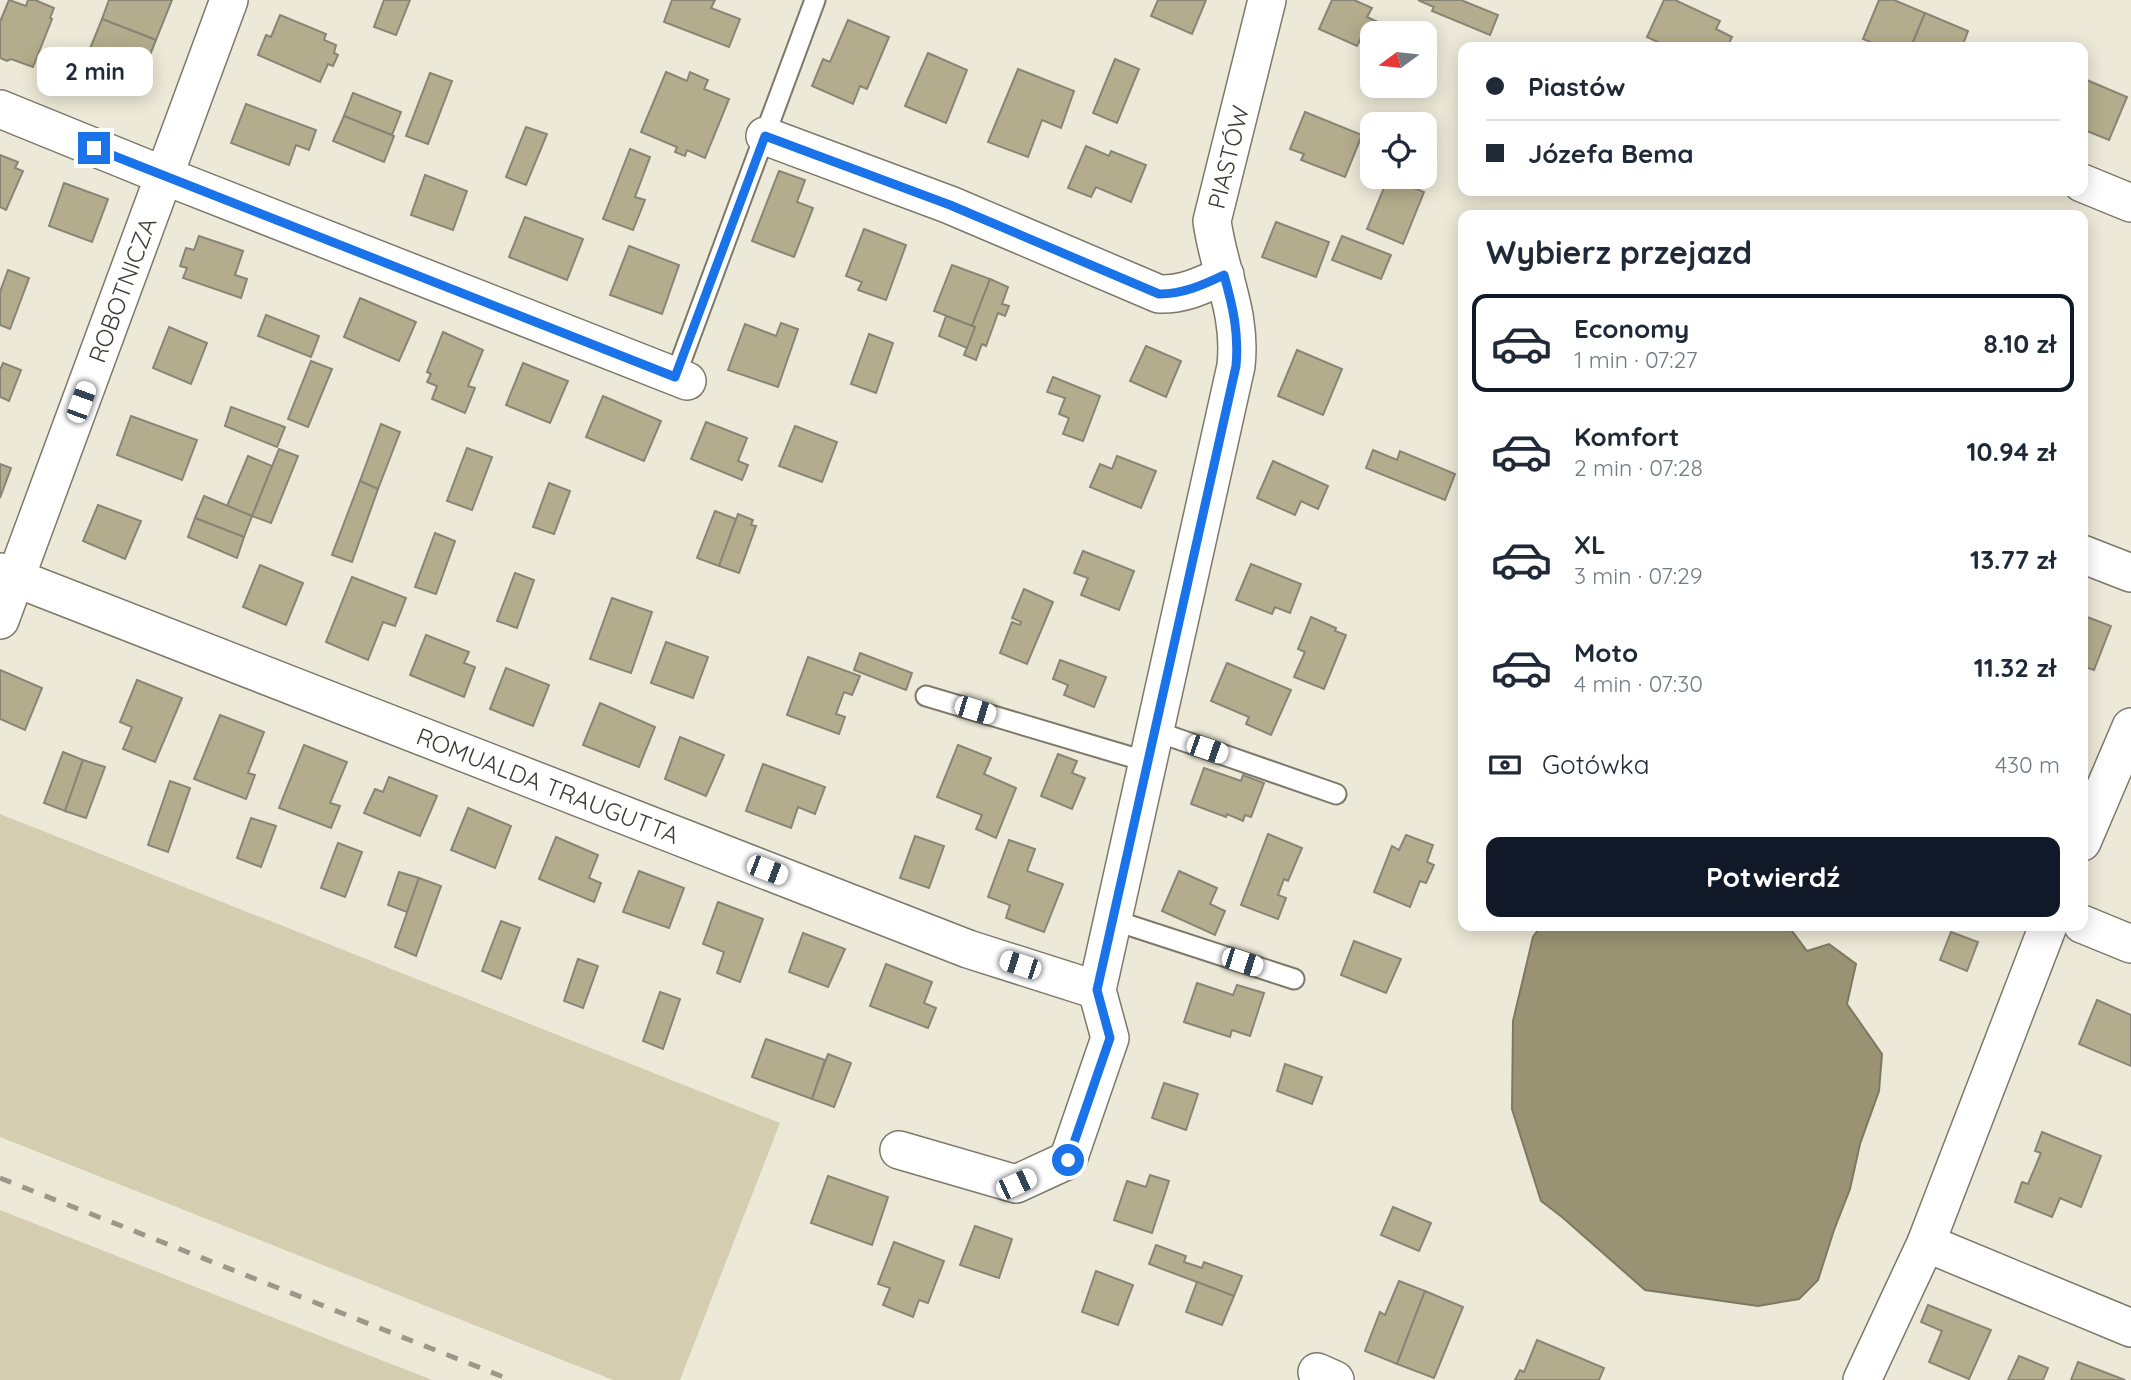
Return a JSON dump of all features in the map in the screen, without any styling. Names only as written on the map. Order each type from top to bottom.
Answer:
[{"type":"street","name":"ROBOTNICZA","points":[[0,620],[8,575],[165,176],[229,0]]},
{"type":"street","name":"PIASTÓW","points":[[899,1150],[1016,1184],[1068,1160],[1110,1038],[1097,990],[1236,366],[1236,317],[1215,242],[1212,221],[1267,0]]},
{"type":"street","points":[[0,109],[681,379]]},
{"type":"street","points":[[765,136],[950,205],[1159,294],[1195,289],[1224,275]]},
{"type":"street","points":[[2088,185],[2131,203]]},
{"type":"street","points":[[2088,556],[2131,573]]},
{"type":"street","name":"ROMUALDA TRAUGUTTA","points":[[8,575],[968,949],[1097,990]]},
{"type":"street","points":[[2088,828],[2131,727]]},
{"type":"street","points":[[2088,926],[2131,944]]},
{"type":"street","points":[[1862,1380],[1926,1243],[2038,931]]},
{"type":"street","points":[[1926,1243],[2131,1328]]},
{"type":"lane","points":[[681,379],[815,0]]},
{"type":"lane","points":[[926,696],[1151,746],[1336,794]]},
{"type":"lane","points":[[1113,920],[1294,979]]},
{"type":"shaded area","points":[[0,814],[780,1123],[680,1380],[613,1380],[0,1137]]},
{"type":"shaded area","points":[[1537,931],[1792,931],[1807,951],[1829,944],[1856,964],[1847,1004],[1882,1054],[1879,1091],[1860,1144],[1850,1189],[1818,1280],[1799,1299],[1758,1306],[1645,1290],[1541,1201],[1512,1109],[1513,1021],[1533,937]]},
{"type":"shaded area","points":[[0,1210],[432,1380],[0,1380]]},
{"type":"building","points":[[9,0],[26,6],[28,0],[35,0],[54,8],[33,67],[0,58],[0,22]]},
{"type":"building","points":[[109,0],[172,0],[156,40],[102,19]]},
{"type":"building","points":[[384,0],[410,0],[396,35],[374,27]]},
{"type":"building","points":[[672,0],[715,0],[711,8],[740,19],[729,47],[664,22]]},
{"type":"building","points":[[1158,0],[1206,0],[1192,34],[1151,16]]},
{"type":"building","points":[[1332,0],[1354,0],[1372,8],[1367,17],[1376,21],[1360,21],[1360,40],[1357,46],[1319,29]]},
{"type":"building","points":[[1418,0],[1461,0],[1498,15],[1490,35],[1432,11],[1434,7]]},
{"type":"building","points":[[1664,0],[1675,0],[1720,21],[1716,29],[1732,37],[1730,42],[1658,42],[1647,37]]},
{"type":"building","points":[[1879,0],[1894,0],[1925,13],[1913,42],[1870,42],[1863,39]]},
{"type":"building","points":[[1925,13],[1968,31],[1964,42],[1913,42]]},
{"type":"building","points":[[280,15],[326,34],[324,40],[336,45],[334,53],[338,55],[333,66],[328,64],[320,82],[258,55],[266,35],[271,37]]},
{"type":"building","points":[[102,19],[156,40],[141,77],[87,56]]},
{"type":"building","points":[[848,20],[889,37],[867,89],[860,86],[853,104],[812,86],[823,59],[830,62]]},
{"type":"building","points":[[928,53],[967,70],[946,123],[905,106]]},
{"type":"building","points":[[1115,59],[1139,69],[1117,123],[1093,113]]},
{"type":"building","points":[[1018,69],[1074,91],[1061,128],[1042,120],[1028,157],[988,142]]},
{"type":"building","points":[[666,72],[687,81],[690,72],[708,80],[704,89],[729,99],[705,158],[687,150],[685,156],[675,152],[677,147],[641,132]]},
{"type":"building","points":[[430,73],[452,81],[428,144],[406,136]]},
{"type":"building","points":[[2088,81],[2127,97],[2109,140],[2088,131]]},
{"type":"building","points":[[353,93],[401,112],[392,135],[344,116]]},
{"type":"building","points":[[246,104],[316,130],[309,150],[296,145],[289,165],[231,143]]},
{"type":"building","points":[[1305,112],[1360,134],[1345,177],[1301,160],[1304,154],[1290,149]]},
{"type":"building","points":[[344,116],[394,136],[384,162],[333,141]]},
{"type":"building","points":[[526,127],[547,134],[526,185],[506,177]]},
{"type":"building","points":[[1086,146],[1109,156],[1111,151],[1146,165],[1131,202],[1096,187],[1091,197],[1068,188]]},
{"type":"building","points":[[630,149],[650,157],[635,197],[645,200],[633,230],[603,219]]},
{"type":"building","points":[[0,155],[18,162],[15,168],[23,171],[6,210],[0,207]]},
{"type":"building","points":[[779,171],[805,180],[797,202],[813,208],[794,257],[752,241]]},
{"type":"building","points":[[425,175],[467,191],[453,230],[411,215]]},
{"type":"building","points":[[64,183],[108,199],[92,242],[49,226]]},
{"type":"building","points":[[1383,189],[1416,189],[1424,192],[1403,244],[1367,229]]},
{"type":"building","points":[[525,217],[583,239],[567,280],[509,257]]},
{"type":"building","points":[[1276,222],[1329,242],[1316,277],[1262,257]]},
{"type":"building","points":[[864,229],[906,245],[886,300],[858,290],[862,282],[846,276]]},
{"type":"building","points":[[199,236],[243,251],[235,275],[247,279],[241,298],[183,278],[187,268],[180,266],[186,248],[194,250]]},
{"type":"building","points":[[1342,236],[1391,255],[1381,279],[1332,260]]},
{"type":"building","points":[[629,246],[679,265],[662,314],[610,295]]},
{"type":"building","points":[[952,265],[990,279],[972,326],[934,311]]},
{"type":"building","points":[[8,270],[29,278],[10,329],[0,325],[0,292]]},
{"type":"building","points":[[990,279],[1008,287],[1002,304],[1009,306],[1005,316],[998,313],[986,346],[982,344],[976,360],[964,355]]},
{"type":"building","points":[[360,298],[416,322],[399,361],[344,337]]},
{"type":"building","points":[[266,315],[319,336],[311,357],[258,336]]},
{"type":"building","points":[[946,316],[975,327],[967,348],[939,336]]},
{"type":"building","points":[[781,323],[798,329],[778,387],[728,370],[745,324],[776,336]]},
{"type":"building","points":[[169,327],[207,343],[191,384],[153,368]]},
{"type":"building","points":[[443,332],[483,350],[468,386],[475,388],[465,413],[432,399],[437,386],[427,382],[431,374],[427,372]]},
{"type":"building","points":[[869,334],[893,343],[876,393],[851,384]]},
{"type":"building","points":[[1146,346],[1181,361],[1166,397],[1130,381]]},
{"type":"building","points":[[1297,350],[1342,369],[1323,415],[1278,396]]},
{"type":"building","points":[[311,361],[332,369],[308,427],[288,419]]},
{"type":"building","points":[[3,363],[21,370],[9,401],[0,397],[0,370]]},
{"type":"building","points":[[523,363],[568,381],[550,423],[506,405]]},
{"type":"building","points":[[1053,377],[1100,396],[1083,441],[1063,434],[1069,418],[1059,414],[1065,398],[1047,392]]},
{"type":"building","points":[[603,396],[661,421],[644,461],[586,437]]},
{"type":"building","points":[[231,407],[285,427],[277,447],[225,426]]},
{"type":"building","points":[[131,416],[197,440],[182,480],[117,455]]},
{"type":"building","points":[[706,422],[747,438],[738,461],[748,465],[742,480],[691,459]]},
{"type":"building","points":[[381,424],[400,432],[378,489],[360,481]]},
{"type":"building","points":[[795,426],[837,442],[822,482],[779,466]]},
{"type":"building","points":[[467,448],[492,457],[472,510],[447,501]]},
{"type":"building","points":[[279,449],[298,456],[271,523],[252,516]]},
{"type":"building","points":[[1373,450],[1397,460],[1400,451],[1455,474],[1445,500],[1366,468]]},
{"type":"building","points":[[248,456],[272,466],[252,516],[227,506]]},
{"type":"building","points":[[1117,456],[1156,471],[1141,508],[1090,487],[1100,464],[1112,469]]},
{"type":"building","points":[[1273,461],[1328,486],[1318,509],[1301,501],[1295,515],[1257,498]]},
{"type":"building","points":[[0,464],[11,468],[0,498]]},
{"type":"building","points":[[360,481],[378,489],[352,562],[332,555]]},
{"type":"building","points":[[549,483],[570,491],[554,534],[533,527]]},
{"type":"building","points":[[204,496],[252,516],[244,537],[195,518]]},
{"type":"building","points":[[98,505],[141,521],[125,559],[83,541]]},
{"type":"building","points":[[715,511],[736,519],[719,566],[697,558]]},
{"type":"building","points":[[738,514],[753,520],[751,525],[756,526],[739,573],[719,566]]},
{"type":"building","points":[[195,518],[244,537],[237,558],[188,537]]},
{"type":"building","points":[[435,533],[455,541],[436,594],[415,587]]},
{"type":"building","points":[[1083,551],[1134,571],[1119,610],[1081,595],[1088,578],[1074,573]]},
{"type":"building","points":[[1251,564],[1301,584],[1290,613],[1275,607],[1272,614],[1236,600]]},
{"type":"building","points":[[260,565],[303,583],[286,625],[243,607]]},
{"type":"building","points":[[515,573],[534,580],[517,628],[497,621]]},
{"type":"building","points":[[352,577],[406,598],[395,626],[383,622],[368,660],[326,642]]},
{"type":"building","points":[[1024,589],[1053,602],[1027,664],[1000,653],[1012,622],[1020,625],[1021,622],[1012,618]]},
{"type":"building","points":[[612,598],[652,612],[631,673],[590,659]]},
{"type":"building","points":[[1311,617],[1346,635],[1324,689],[1294,677],[1305,652],[1298,649]]},
{"type":"building","points":[[2088,617],[2111,626],[2094,670],[2088,668]]},
{"type":"building","points":[[426,635],[469,652],[464,663],[475,667],[464,697],[410,675]]},
{"type":"building","points":[[666,642],[708,657],[693,698],[651,683]]},
{"type":"building","points":[[860,653],[912,673],[906,690],[854,670]]},
{"type":"building","points":[[808,657],[860,676],[852,695],[844,692],[836,714],[845,717],[839,734],[787,715]]},
{"type":"building","points":[[1060,660],[1106,677],[1094,707],[1064,695],[1068,685],[1053,679]]},
{"type":"building","points":[[1227,663],[1291,690],[1271,735],[1246,724],[1249,717],[1211,701]]},
{"type":"building","points":[[506,668],[549,685],[533,726],[490,709]]},
{"type":"building","points":[[0,670],[42,688],[25,730],[0,719]]},
{"type":"building","points":[[137,680],[182,698],[155,762],[123,749],[132,727],[120,722]]},
{"type":"building","points":[[600,703],[655,727],[639,767],[583,745]]},
{"type":"building","points":[[220,715],[264,732],[248,773],[255,775],[246,799],[194,779]]},
{"type":"building","points":[[680,737],[724,755],[706,796],[665,779]]},
{"type":"building","points":[[304,745],[347,762],[330,803],[340,806],[331,828],[279,808]]},
{"type":"building","points":[[958,745],[991,758],[984,774],[1016,788],[996,838],[976,829],[982,815],[937,797]]},
{"type":"building","points":[[63,752],[83,760],[65,811],[44,803]]},
{"type":"building","points":[[1058,754],[1077,761],[1072,773],[1085,778],[1072,809],[1041,796]]},
{"type":"building","points":[[83,760],[105,767],[86,818],[65,811]]},
{"type":"building","points":[[763,764],[825,787],[815,814],[798,807],[791,828],[746,811]]},
{"type":"building","points":[[1204,768],[1241,781],[1243,775],[1264,783],[1251,817],[1245,815],[1243,821],[1191,804]]},
{"type":"building","points":[[389,777],[437,796],[420,836],[364,813],[375,789],[383,792]]},
{"type":"building","points":[[170,781],[190,788],[168,852],[148,845]]},
{"type":"building","points":[[468,808],[511,826],[495,868],[451,850]]},
{"type":"building","points":[[251,818],[276,826],[261,867],[237,858]]},
{"type":"building","points":[[1268,834],[1302,848],[1288,881],[1284,879],[1278,895],[1286,898],[1278,919],[1241,905]]},
{"type":"building","points":[[1406,835],[1433,845],[1427,862],[1434,865],[1426,883],[1420,881],[1410,907],[1374,892],[1392,846],[1399,850]]},
{"type":"building","points":[[915,836],[944,846],[929,888],[900,878]]},
{"type":"building","points":[[556,837],[598,855],[589,878],[601,883],[594,902],[539,879]]},
{"type":"building","points":[[1009,840],[1035,849],[1027,871],[1063,884],[1044,932],[1006,918],[1010,905],[988,897]]},
{"type":"building","points":[[338,843],[362,852],[345,897],[321,888]]},
{"type":"building","points":[[639,871],[684,888],[669,928],[623,912]]},
{"type":"building","points":[[1179,871],[1217,888],[1210,904],[1225,911],[1215,935],[1162,911]]},
{"type":"building","points":[[399,872],[419,878],[407,912],[388,905]]},
{"type":"building","points":[[419,878],[441,886],[416,956],[395,947]]},
{"type":"building","points":[[718,902],[763,919],[740,982],[717,973],[724,952],[703,944]]},
{"type":"building","points":[[501,921],[520,928],[501,979],[482,971]]},
{"type":"building","points":[[1951,932],[1978,942],[1967,971],[1940,960]]},
{"type":"building","points":[[803,933],[845,949],[828,987],[789,972]]},
{"type":"building","points":[[1354,941],[1401,959],[1386,993],[1341,975]]},
{"type":"building","points":[[578,959],[598,966],[583,1008],[564,1001]]},
{"type":"building","points":[[886,964],[932,982],[924,1003],[936,1008],[928,1028],[870,1006]]},
{"type":"building","points":[[1197,983],[1233,995],[1237,985],[1264,993],[1250,1036],[1232,1030],[1230,1037],[1184,1022]]},
{"type":"building","points":[[660,992],[680,999],[663,1049],[643,1041]]},
{"type":"building","points":[[2097,1000],[2131,1015],[2131,1066],[2079,1044]]},
{"type":"building","points":[[766,1039],[825,1060],[812,1099],[752,1077]]},
{"type":"building","points":[[828,1054],[851,1063],[834,1107],[812,1099]]},
{"type":"building","points":[[1285,1064],[1322,1077],[1312,1104],[1277,1091]]},
{"type":"building","points":[[1164,1083],[1198,1094],[1186,1130],[1152,1118]]},
{"type":"building","points":[[2042,1132],[2101,1156],[2081,1207],[2060,1198],[2052,1217],[2015,1202],[2022,1182],[2028,1184],[2041,1153],[2035,1151]]},
{"type":"building","points":[[1150,1175],[1169,1181],[1152,1233],[1114,1220],[1127,1181],[1146,1187]]},
{"type":"building","points":[[828,1176],[888,1197],[872,1245],[811,1223]]},
{"type":"building","points":[[1393,1207],[1431,1223],[1419,1251],[1381,1235]]},
{"type":"building","points":[[975,1226],[1012,1239],[999,1278],[960,1265]]},
{"type":"building","points":[[894,1242],[944,1261],[928,1303],[919,1300],[913,1317],[883,1305],[890,1288],[878,1284]]},
{"type":"building","points":[[1156,1245],[1186,1256],[1184,1262],[1202,1268],[1204,1262],[1242,1276],[1234,1296],[1149,1264]]},
{"type":"building","points":[[1096,1271],[1133,1285],[1118,1325],[1082,1312]]},
{"type":"building","points":[[1399,1281],[1425,1291],[1397,1364],[1365,1351],[1380,1312],[1385,1315]]},
{"type":"building","points":[[1197,1282],[1234,1296],[1222,1325],[1186,1312]]},
{"type":"building","points":[[1425,1291],[1463,1307],[1434,1378],[1397,1364]]},
{"type":"building","points":[[1928,1305],[1991,1330],[1969,1379],[1929,1362],[1942,1331],[1921,1322]]},
{"type":"building","points":[[1537,1340],[1604,1368],[1599,1380],[1515,1380],[1520,1370],[1524,1372]]},
{"type":"building","points":[[2019,1356],[2048,1368],[2043,1380],[2008,1380]]},
{"type":"building","points":[[2078,1362],[2125,1380],[2071,1380]]},
{"type":"railway","points":[[0,1178],[511,1380]]},
{"type":"route","points":[[94,148],[675,377],[765,136],[950,205],[1159,294],[1195,289],[1224,275],[1236,317],[1236,366],[1097,990],[1110,1038],[1068,1160]]}]
